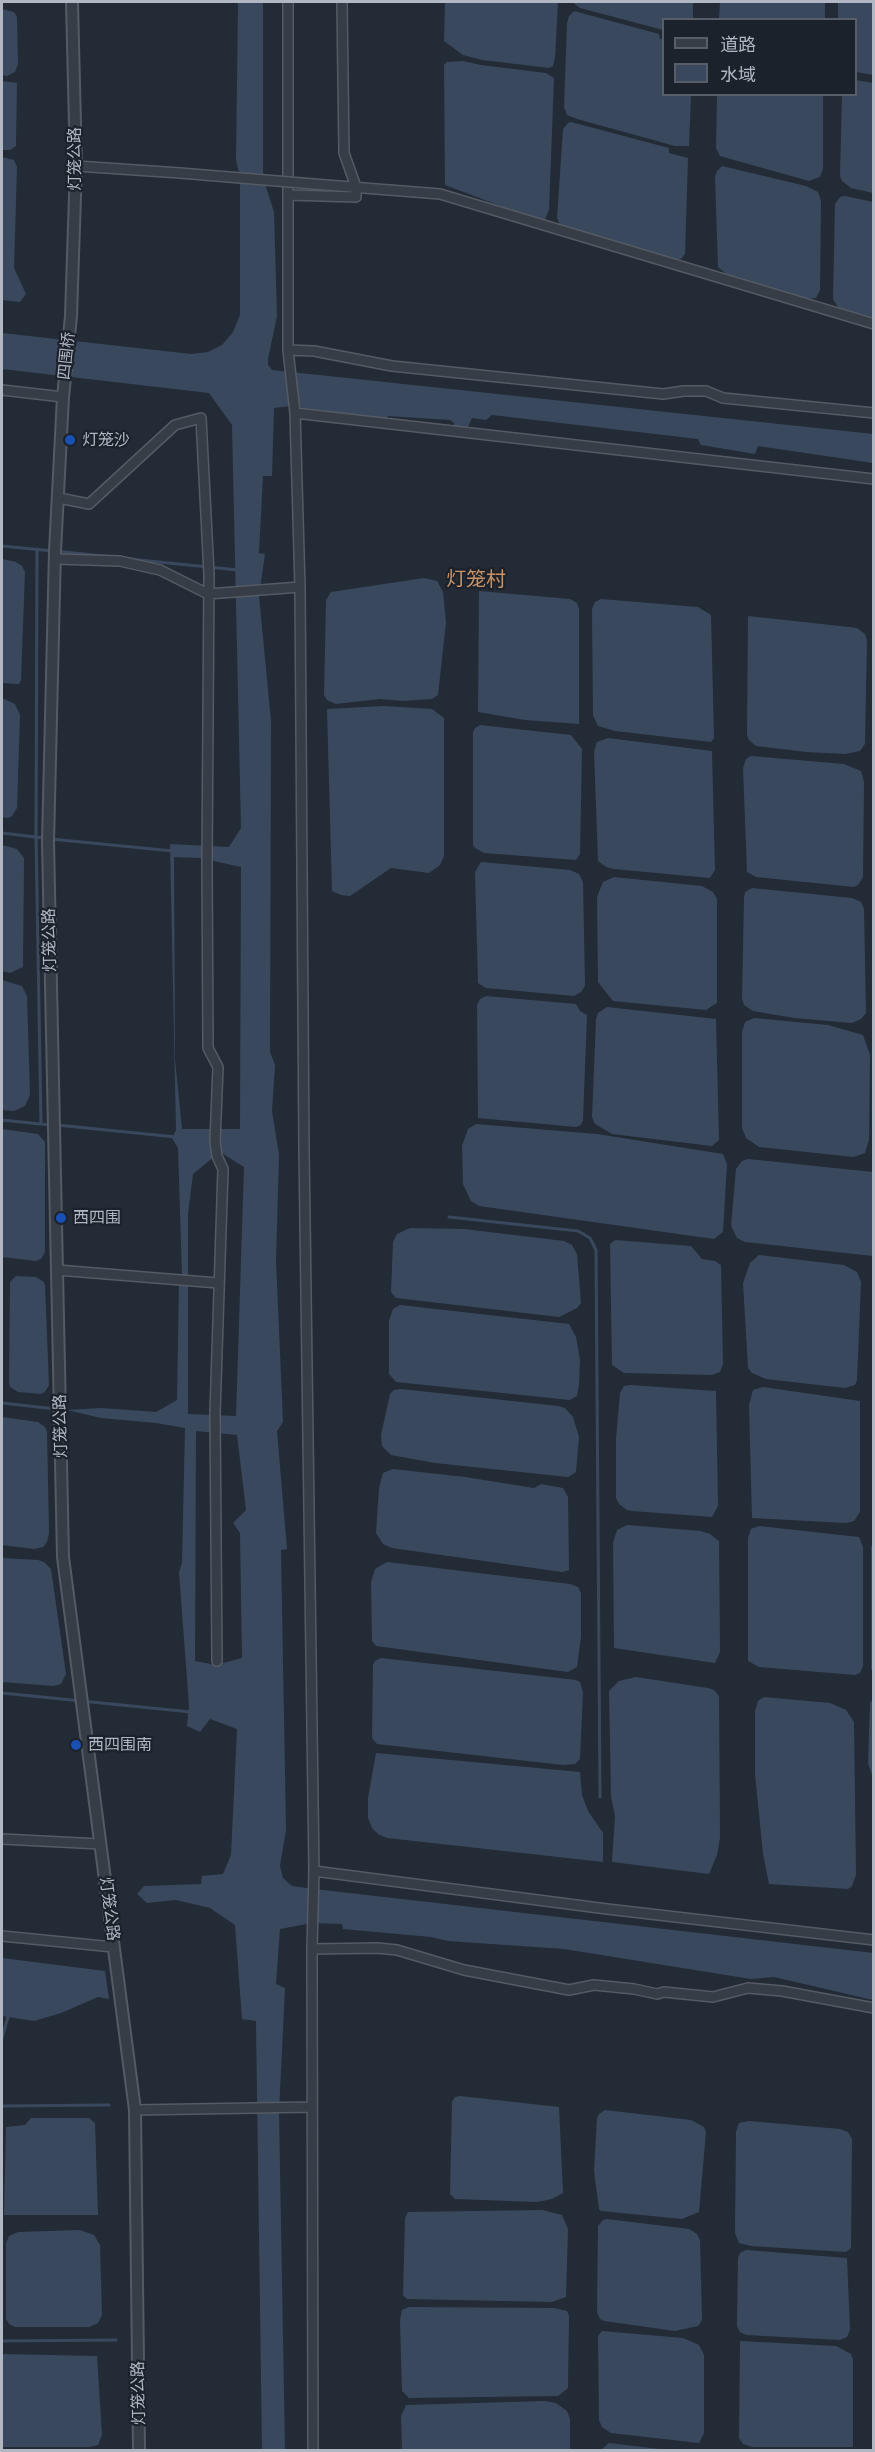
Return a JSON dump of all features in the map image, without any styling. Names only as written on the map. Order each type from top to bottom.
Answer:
[{"type":"street","name":"灯笼公路","points":[[71,315],[76,166],[72,2]]},
{"type":"street","points":[[288,2],[288,350],[295,413],[300,587],[304,1149],[314,1870],[312,1949],[313,2451]]},
{"type":"street","points":[[288,195],[356,197],[356,187],[344,153],[342,2]]},
{"type":"street","points":[[76,166],[440,194],[873,324]]},
{"type":"street","name":"四围桥","points":[[63,397],[71,315]]},
{"type":"street","points":[[288,350],[314,351],[392,366],[663,394],[684,391],[706,392],[723,398],[873,413]]},
{"type":"street","points":[[2,390],[63,397]]},
{"type":"street","name":"灯笼公路","points":[[63,397],[48,837],[63,1557],[135,2110],[140,2451]]},
{"type":"street","points":[[295,413],[873,479]]},
{"type":"street","points":[[59,498],[89,504],[175,425],[201,418],[209,574],[208,1048],[218,1067],[218,1114],[215,1142],[217,1156],[223,1169],[215,1413],[216,1661]]},
{"type":"street","points":[[56,555],[120,561],[160,570],[208,594],[300,587]]},
{"type":"street","points":[[57,1270],[218,1283]]},
{"type":"street","points":[[2,1839],[100,1844]]},
{"type":"street","points":[[314,1870],[607,1909],[873,1940]]},
{"type":"street","points":[[2,1936],[113,1947]]},
{"type":"street","points":[[312,1949],[397,1950],[464,1970],[569,1990],[594,1985],[657,1994],[664,1992],[713,1997],[748,1988],[782,1991],[873,2008]]},
{"type":"street","points":[[135,2110],[312,2107]]},
{"type":"water","points":[[238,2],[263,2],[263,178],[274,212],[277,316],[268,359],[268,365],[272,370],[873,434],[873,463],[758,446],[755,454],[701,445],[698,439],[492,415],[486,420],[472,418],[465,433],[454,430],[454,423],[450,420],[388,416],[385,420],[291,406],[274,408],[272,476],[263,476],[259,553],[265,554],[259,596],[271,721],[270,1052],[275,1065],[272,1111],[279,1155],[276,1260],[283,1422],[277,1431],[287,1549],[281,1550],[286,1830],[280,1866],[283,1878],[292,1886],[314,1889],[874,1953],[873,2000],[774,1977],[751,1979],[564,1949],[448,1941],[431,1937],[343,1929],[342,1924],[312,1923],[280,1929],[276,1984],[285,1988],[279,2112],[285,2450],[262,2450],[256,2021],[242,2019],[235,1925],[210,1908],[176,1900],[147,1903],[137,1894],[144,1886],[201,1884],[202,1876],[223,1874],[231,1855],[237,1729],[210,1719],[200,1732],[187,1726],[189,1706],[179,1572],[182,1563],[185,1428],[101,1418],[67,1410],[101,1408],[156,1412],[177,1400],[179,1283],[182,1275],[178,1148],[172,1138],[176,1130],[170,844],[229,847],[241,828],[232,425],[209,393],[2,369],[2,333],[191,354],[208,352],[222,345],[233,332],[240,315],[240,177],[236,160]],"holes":[[[174,857],[200,858],[241,867],[240,1129],[182,1129],[175,1059]],[[220,1152],[244,1167],[236,1416],[188,1414],[188,1214],[193,1174]],[[196,1431],[237,1435],[246,1510],[233,1523],[240,1533],[242,1658],[216,1665],[195,1661]]]},
{"type":"water","points":[[445,2],[558,2],[553,66],[549,68],[482,60],[463,55],[444,41]]},
{"type":"water","points":[[572,2],[693,2],[693,18],[662,18],[662,30],[580,8]]},
{"type":"water","points":[[720,2],[825,2],[825,18],[719,18]]},
{"type":"water","points":[[838,2],[873,2],[873,75],[857,72],[857,18],[838,18]]},
{"type":"water","points":[[2,9],[14,12],[17,17],[18,64],[15,72],[7,76],[2,75]]},
{"type":"water","points":[[574,11],[659,34],[662,39],[662,96],[691,96],[689,146],[675,146],[567,115],[564,107],[569,16]]},
{"type":"water","points":[[463,61],[546,73],[554,78],[549,210],[545,219],[535,219],[445,185],[444,65],[447,62]]},
{"type":"water","points":[[857,80],[873,83],[873,193],[851,188],[842,181],[840,176],[842,96],[857,96]]},
{"type":"water","points":[[2,81],[17,83],[16,146],[10,150],[2,150]]},
{"type":"water","points":[[717,96],[823,96],[823,169],[820,177],[809,181],[720,156],[716,148]]},
{"type":"water","points":[[571,122],[669,148],[669,153],[688,158],[685,254],[681,259],[673,260],[561,227],[557,218],[563,129]]},
{"type":"water","points":[[2,157],[14,160],[17,167],[14,268],[26,294],[20,302],[2,300]]},
{"type":"water","points":[[722,166],[806,186],[818,192],[821,201],[820,290],[816,298],[806,299],[726,274],[718,267],[715,177]]},
{"type":"water","points":[[840,197],[873,202],[873,319],[839,309],[833,299],[835,204]]},
{"type":"water","points":[[2,559],[16,562],[25,572],[19,684],[2,683]]},
{"type":"water","points":[[424,578],[437,581],[443,592],[446,622],[438,695],[432,699],[404,701],[380,699],[336,704],[327,700],[324,695],[326,600],[331,592]]},
{"type":"water","points":[[479,591],[570,599],[577,603],[579,609],[579,724],[525,720],[478,712]]},
{"type":"water","points":[[601,599],[698,607],[711,615],[714,738],[711,742],[615,731],[598,726],[593,715],[592,609],[595,602]]},
{"type":"water","points":[[748,616],[857,628],[865,634],[867,640],[865,744],[860,751],[845,754],[806,752],[756,746],[749,740],[747,735]]},
{"type":"water","points":[[2,698],[15,704],[20,715],[17,808],[8,818],[2,817]]},
{"type":"water","points":[[384,706],[432,709],[444,718],[444,856],[440,865],[429,873],[391,868],[350,896],[341,895],[332,891],[327,709]]},
{"type":"water","points":[[480,725],[571,735],[582,749],[580,854],[576,860],[484,853],[475,848],[473,845],[473,732]]},
{"type":"water","points":[[608,738],[712,751],[715,870],[710,878],[614,869],[598,861],[594,752],[597,742]]},
{"type":"water","points":[[751,756],[844,764],[861,771],[864,782],[863,877],[858,885],[854,887],[756,877],[747,872],[743,768],[746,759]]},
{"type":"water","points":[[2,845],[17,849],[24,858],[23,967],[10,973],[2,971]]},
{"type":"water","points":[[481,862],[570,870],[579,874],[583,882],[585,986],[581,992],[574,996],[486,988],[478,983],[475,872]]},
{"type":"water","points":[[614,877],[702,886],[713,892],[717,899],[717,1003],[706,1010],[613,1001],[598,982],[597,897],[603,882]]},
{"type":"water","points":[[752,888],[852,898],[861,902],[864,909],[866,1013],[861,1019],[852,1023],[794,1018],[753,1011],[744,1005],[742,999],[744,897],[745,892]]},
{"type":"water","points":[[2,980],[22,986],[27,996],[30,1095],[25,1106],[14,1111],[2,1110]]},
{"type":"water","points":[[486,996],[576,1004],[580,1011],[587,1015],[581,1125],[576,1127],[478,1118],[477,1005],[480,999]]},
{"type":"water","points":[[607,1007],[716,1019],[719,1140],[712,1146],[612,1134],[595,1124],[592,1117],[596,1019],[598,1013]]},
{"type":"water","points":[[754,1018],[828,1025],[863,1035],[870,1055],[869,1140],[865,1153],[854,1157],[759,1147],[746,1138],[742,1128],[742,1032],[745,1022]]},
{"type":"water","points":[[476,1124],[597,1134],[723,1154],[727,1164],[723,1232],[714,1239],[479,1206],[471,1201],[463,1184],[462,1146],[468,1129]]},
{"type":"water","points":[[2,1129],[38,1134],[45,1142],[45,1252],[41,1259],[36,1261],[2,1257]]},
{"type":"water","points":[[748,1159],[873,1172],[873,1256],[745,1242],[737,1238],[731,1226],[736,1169],[742,1161]]},
{"type":"water","points":[[410,1228],[464,1229],[564,1241],[572,1245],[577,1254],[581,1303],[577,1308],[559,1317],[396,1298],[391,1292],[393,1242],[397,1234]]},
{"type":"water","points":[[615,1240],[691,1246],[702,1259],[715,1261],[721,1265],[723,1364],[720,1372],[712,1375],[624,1373],[612,1365],[610,1244]]},
{"type":"water","points":[[759,1255],[844,1265],[857,1272],[861,1282],[855,1385],[845,1388],[766,1379],[752,1373],[748,1368],[743,1283],[750,1263]]},
{"type":"water","points":[[16,1276],[36,1277],[44,1282],[45,1286],[49,1385],[41,1394],[18,1392],[10,1387],[9,1383],[10,1282]]},
{"type":"water","points":[[400,1305],[569,1324],[576,1337],[580,1360],[577,1396],[570,1400],[396,1382],[389,1374],[389,1321],[393,1309]]},
{"type":"water","points":[[624,1386],[716,1391],[718,1506],[712,1517],[632,1511],[619,1504],[616,1498],[616,1439],[620,1393]]},
{"type":"water","points":[[763,1387],[860,1401],[860,1512],[854,1521],[846,1523],[752,1518],[749,1405],[753,1390]]},
{"type":"water","points":[[394,1390],[565,1408],[573,1417],[579,1437],[576,1472],[568,1477],[435,1463],[391,1455],[382,1446],[381,1435],[390,1394]]},
{"type":"water","points":[[2,1417],[38,1422],[45,1427],[47,1432],[49,1533],[43,1547],[34,1549],[2,1545]]},
{"type":"water","points":[[393,1469],[534,1488],[541,1484],[563,1488],[568,1497],[569,1570],[562,1572],[392,1548],[383,1544],[376,1533],[379,1488],[383,1473]]},
{"type":"water","points":[[627,1525],[701,1531],[719,1541],[720,1652],[715,1663],[614,1648],[613,1543],[617,1530]]},
{"type":"water","points":[[759,1526],[859,1537],[863,1547],[863,1666],[860,1673],[855,1675],[759,1667],[748,1661],[748,1538],[751,1529]]},
{"type":"water","points":[[873,1540],[873,1672],[871,1669],[871,1548]]},
{"type":"water","points":[[2,1558],[38,1560],[51,1569],[66,1674],[61,1684],[53,1686],[2,1682]]},
{"type":"water","points":[[387,1562],[570,1584],[578,1587],[581,1593],[581,1637],[577,1667],[568,1672],[376,1646],[372,1641],[371,1582],[375,1569]]},
{"type":"water","points":[[381,1658],[580,1682],[583,1692],[580,1759],[575,1764],[563,1765],[377,1744],[372,1738],[373,1665]]},
{"type":"water","points":[[636,1677],[708,1688],[714,1690],[719,1696],[720,1838],[717,1855],[709,1874],[612,1862],[615,1816],[611,1796],[609,1691],[619,1681]]},
{"type":"water","points":[[764,1697],[830,1703],[846,1710],[854,1722],[856,1875],[852,1886],[848,1889],[769,1884],[763,1854],[755,1774],[755,1711],[758,1701]]},
{"type":"water","points":[[873,1699],[873,1778],[868,1763],[870,1703]]},
{"type":"water","points":[[376,1753],[580,1772],[582,1795],[588,1811],[603,1833],[603,1862],[387,1838],[378,1834],[372,1828],[368,1818],[368,1798]]},
{"type":"water","points":[[2,1958],[105,1971],[109,1999],[98,1997],[61,2013],[34,2021],[2,2016]]},
{"type":"water","points":[[455,2097],[559,2107],[563,2193],[552,2199],[537,2202],[455,2199],[450,2194],[452,2102]]},
{"type":"water","points":[[605,2110],[691,2120],[704,2127],[706,2132],[699,2212],[682,2219],[599,2209],[594,2171],[597,2118]]},
{"type":"water","points":[[31,2118],[89,2118],[95,2123],[98,2215],[4,2215],[6,2127],[25,2125]]},
{"type":"water","points":[[749,2121],[840,2129],[848,2132],[852,2139],[851,2248],[846,2252],[751,2246],[739,2243],[735,2233],[736,2132],[739,2123]]},
{"type":"water","points":[[542,2210],[562,2215],[568,2229],[566,2297],[552,2302],[407,2299],[403,2295],[405,2218],[408,2212]]},
{"type":"water","points":[[607,2219],[689,2229],[697,2234],[700,2240],[702,2320],[698,2326],[675,2331],[600,2319],[597,2312],[598,2226]]},
{"type":"water","points":[[80,2230],[94,2235],[100,2245],[102,2315],[98,2323],[89,2327],[15,2327],[9,2324],[6,2319],[6,2243],[9,2236],[18,2232]]},
{"type":"water","points":[[746,2250],[847,2258],[850,2330],[847,2337],[840,2340],[746,2335],[740,2332],[737,2326],[738,2258],[740,2253]]},
{"type":"water","points":[[409,2307],[554,2308],[567,2311],[569,2316],[568,2388],[558,2396],[409,2398],[402,2391],[400,2320],[402,2310]]},
{"type":"water","points":[[602,2331],[683,2338],[699,2345],[704,2355],[704,2433],[699,2443],[611,2433],[602,2427],[599,2420],[598,2336]]},
{"type":"water","points":[[740,2341],[836,2346],[851,2354],[853,2359],[853,2447],[752,2447],[743,2444],[739,2438]]},
{"type":"water","points":[[2,2354],[97,2356],[102,2435],[98,2445],[89,2447],[2,2447]]},
{"type":"water","points":[[545,2401],[556,2403],[567,2411],[570,2419],[570,2450],[402,2450],[401,2416],[406,2405]]},
{"type":"water","points":[[609,2443],[668,2450],[601,2450]]},
{"type":"waterway","points":[[2,546],[104,556]]},
{"type":"waterway","points":[[37,549],[36,837],[41,1124]]},
{"type":"waterway","points":[[129,559],[238,570]]},
{"type":"waterway","points":[[2,833],[44,838]]},
{"type":"waterway","points":[[51,839],[173,851]]},
{"type":"waterway","points":[[2,1120],[50,1125]]},
{"type":"waterway","points":[[57,1125],[176,1137]]},
{"type":"waterway","points":[[449,1217],[578,1231],[590,1238],[596,1250],[600,1797]]},
{"type":"waterway","points":[[2,1403],[56,1409]]},
{"type":"waterway","points":[[2,1693],[191,1712]]},
{"type":"waterway","points":[[2,2038],[8,2017]]},
{"type":"waterway","points":[[2,2106],[109,2105]]},
{"type":"waterway","points":[[2,2341],[116,2340]]},
{"type":"place","name":"灯笼沙","points":[[70,440]]},
{"type":"place","name":"西四围","points":[[61,1218]]},
{"type":"place","name":"西四围南","points":[[76,1745]]},
{"type":"district","name":"灯笼村","points":[[476,580]]}]
